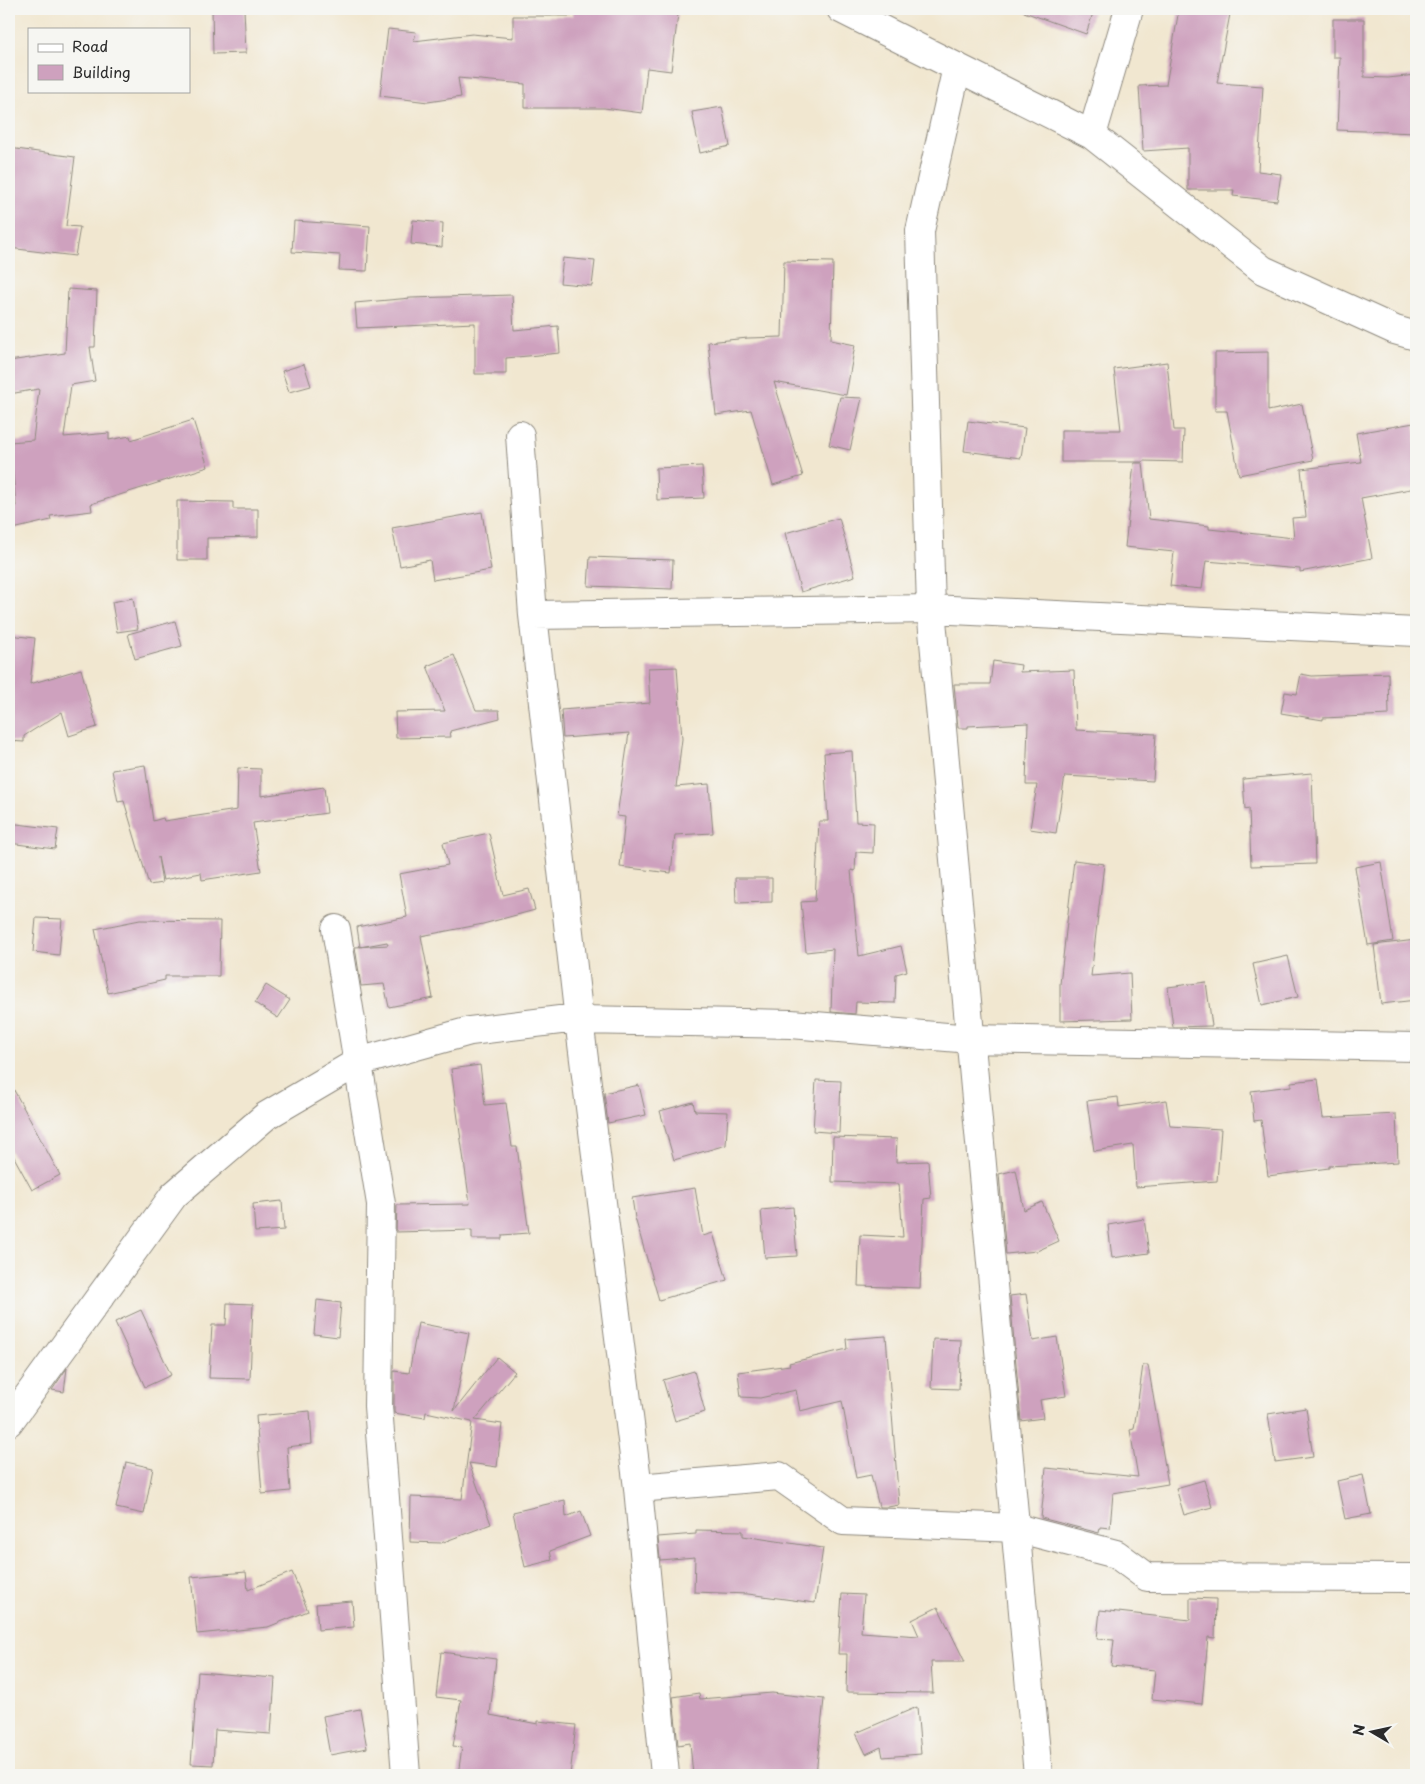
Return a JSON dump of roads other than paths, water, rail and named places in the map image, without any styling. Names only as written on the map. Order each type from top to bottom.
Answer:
[{"type":"street","points":[[841,9],[1092,135],[1263,270],[1395,330],[1416,336]]},
{"type":"street","points":[[1092,135],[1129,9]]},
{"type":"street","points":[[957,67],[920,231],[931,609],[1038,1775]]},
{"type":"street","points":[[520,435],[534,615],[580,1020],[638,1488],[665,1775]]},
{"type":"street","points":[[534,615],[931,609],[1416,632]]},
{"type":"street","points":[[336,929],[381,1204],[378,1406],[406,1775]]},
{"type":"street","points":[[9,1422],[174,1195],[266,1116],[358,1062],[470,1031],[560,1020],[580,1020],[791,1024],[971,1039],[1416,1047]]},
{"type":"street","points":[[638,1488],[779,1476],[843,1520],[1016,1528],[1116,1554],[1147,1577],[1416,1578]]}]
